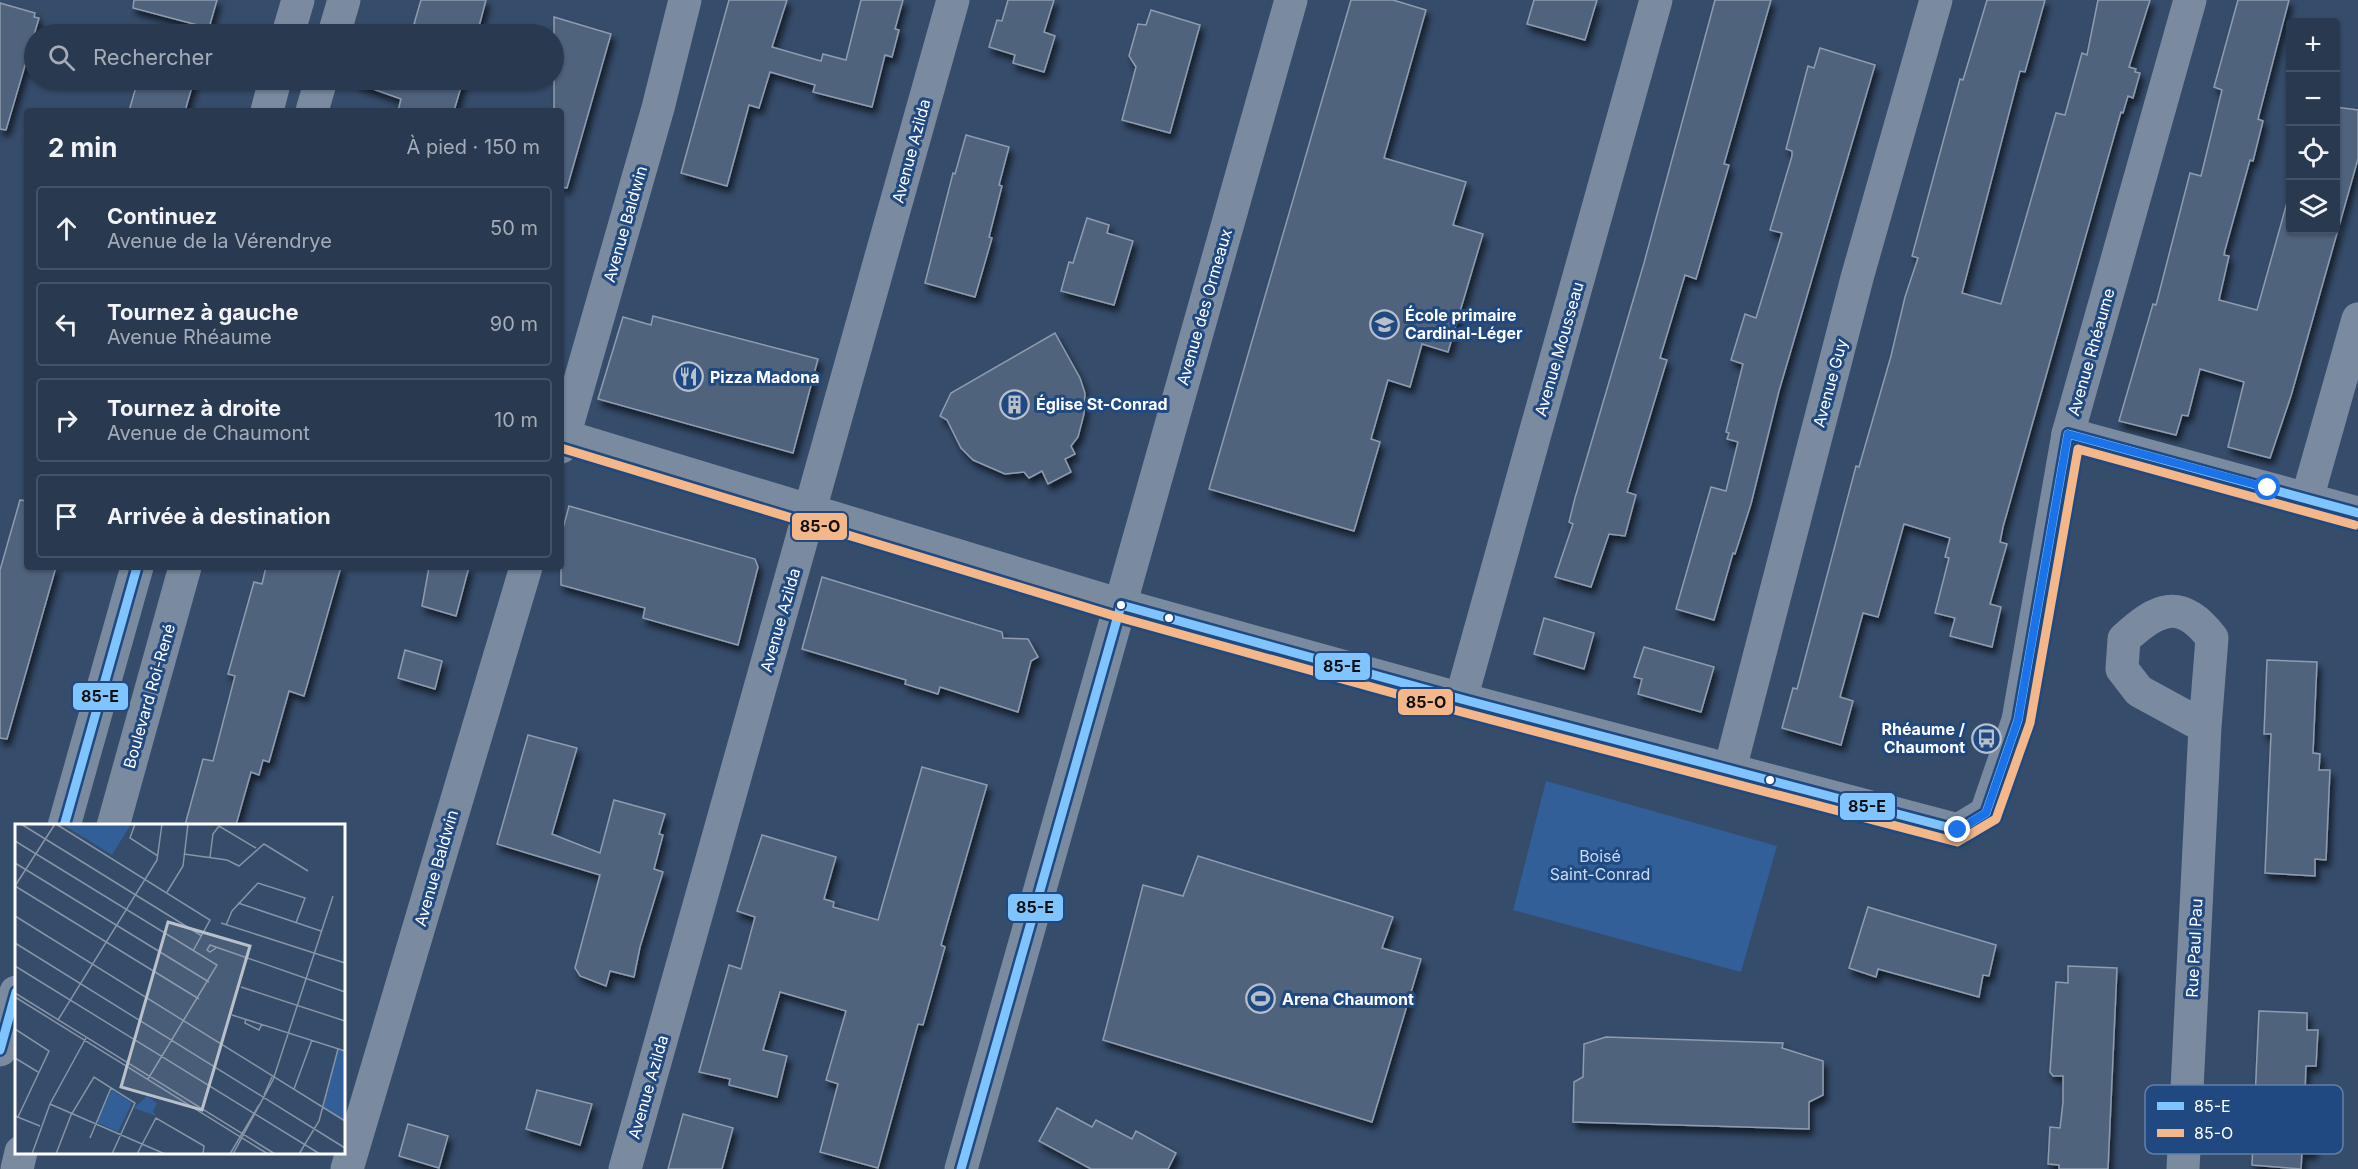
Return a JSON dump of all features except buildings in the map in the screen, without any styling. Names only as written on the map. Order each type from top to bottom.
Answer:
[{"type":"street","points":[[291,24],[298,0]]},
{"type":"street","points":[[337,24],[344,0]]},
{"type":"street","name":"Avenue Baldwin","points":[[564,433],[658,108],[685,0]]},
{"type":"street","name":"Avenue Azilda","points":[[625,1169],[953,0]]},
{"type":"street","name":"Avenue des Ormeaux","points":[[961,1169],[1291,0]]},
{"type":"street","name":"Avenue Mousseau","points":[[1461,699],[1656,0]]},
{"type":"street","name":"Avenue Guy","points":[[1730,769],[1857,278],[1936,0]]},
{"type":"street","name":"Avenue Rhéaume","points":[[1730,769],[1958,830],[1986,813],[2018,720],[2068,434],[2190,0]]},
{"type":"street","points":[[268,108],[273,90]]},
{"type":"street","points":[[313,108],[318,90]]},
{"type":"street","points":[[2307,499],[2358,318]]},
{"type":"street","points":[[2068,434],[2358,513]]},
{"type":"street","points":[[564,441],[1121,605],[1461,699],[1730,769]]},
{"type":"street","points":[[64,824],[136,570]]},
{"type":"street","name":"Boulevard Roi-René","points":[[113,824],[184,570]]},
{"type":"street","name":"Avenue Baldwin","points":[[347,1169],[524,570]]},
{"type":"street","name":"Rue Paul Pau","points":[[2188,1085],[2205,727]]},
{"type":"street","points":[[0,1050],[15,996]]},
{"type":"street","points":[[17,1169],[21,1154]]},
{"type":"street","name":"Rue Paul Pau","points":[[2184,1169],[2185,1154]]},
{"type":"green space","name":"Boisé Saint-Conrad","points":[[1546,781],[1777,846],[1741,972],[1513,910]]},
{"type":"transit line","name":"85-E","points":[[961,1169],[1121,605],[1461,699],[1958,830],[1986,813],[2018,720],[2068,434],[2358,513]]},
{"type":"transit line","name":"85-O","points":[[564,449],[1118,617],[1458,711],[1957,842],[1996,819],[2030,723],[2078,449],[2355,525]]},
{"type":"transit line","name":"85-E","points":[[65,824],[136,570]]},
{"type":"transit line","name":"85-E","points":[[0,1050],[15,996]]},
{"type":"place","name":"École primaire Cardinal-Léger","points":[[1384,324]]},
{"type":"place","name":"Pizza Madona","points":[[689,377]]},
{"type":"place","name":"Église St-Conrad","points":[[1015,404]]},
{"type":"place","name":"Rhéaume / Chaumont","points":[[1986,738]]},
{"type":"place","name":"Arena Chaumont","points":[[1261,999]]},
{"type":"route","points":[[1958,830],[1986,813],[2018,720],[2068,434],[2268,488]]}]
